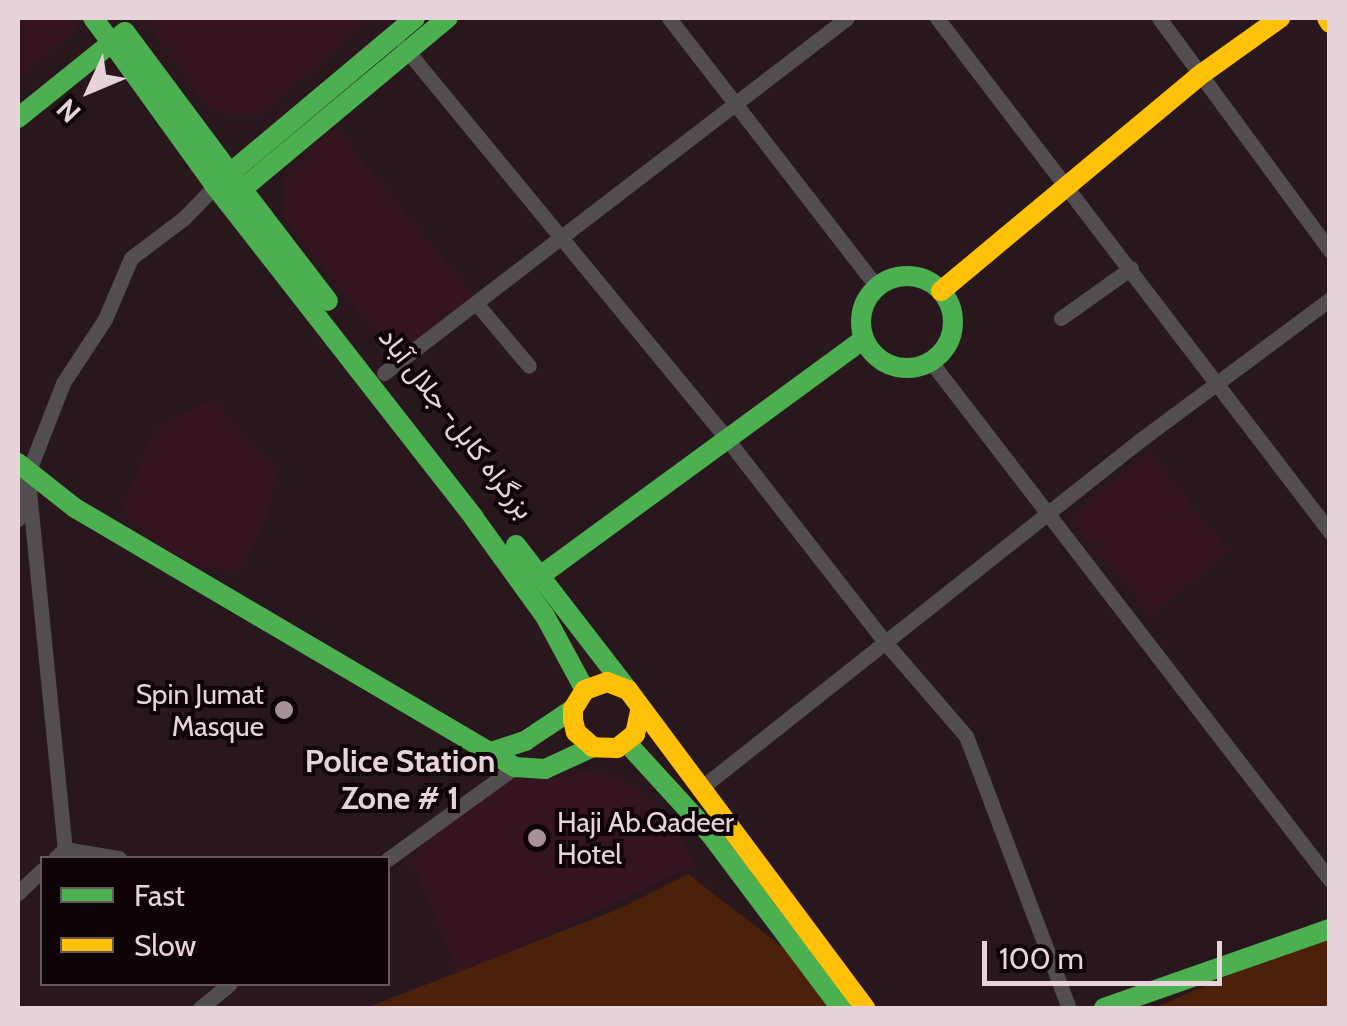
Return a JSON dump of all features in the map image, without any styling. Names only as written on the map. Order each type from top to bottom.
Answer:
[{"type":"main road","points":[[93,18],[117,31],[228,188],[546,616],[585,690]]},
{"type":"main road","points":[[401,43],[416,18]]},
{"type":"main road","points":[[228,188],[401,43],[448,18]]},
{"type":"main road","points":[[941,291],[1203,73],[1280,18]]},
{"type":"main road","points":[[18,118],[117,31]]},
{"type":"main road","name":"بزرگراه کابل- جلال آباد","points":[[228,188],[384,373],[628,690]]},
{"type":"main road","points":[[910,275],[927,280],[941,291],[953,321],[943,351],[931,362],[897,368],[881,361],[863,340],[861,312],[876,286],[910,275]]},
{"type":"main road","points":[[540,576],[863,340]]},
{"type":"main road","points":[[23,468],[75,508],[514,766],[545,769],[593,747]]},
{"type":"main road","points":[[491,752],[526,741],[573,709],[585,690],[607,682],[628,690],[866,1008]]},
{"type":"main road","points":[[573,709],[576,732],[593,747],[605,750],[627,742],[635,734],[640,711]]},
{"type":"main road","points":[[627,742],[711,835],[841,1008]]},
{"type":"main road","points":[[1104,1008],[1330,929]]},
{"type":"street","points":[[670,18],[876,286]]},
{"type":"street","points":[[384,373],[847,18]]},
{"type":"street","points":[[937,18],[1330,532]]},
{"type":"street","points":[[1159,18],[1330,251]]},
{"type":"street","points":[[401,43],[727,440],[884,641],[966,736],[1068,1008]]},
{"type":"street","points":[[18,519],[23,468],[63,383],[106,319],[131,258],[228,188]]},
{"type":"street","points":[[1061,318],[1131,268]]},
{"type":"street","points":[[700,788],[1216,383],[1330,299]]},
{"type":"street","points":[[476,303],[529,366]]},
{"type":"street","points":[[931,362],[1330,880]]},
{"type":"street","points":[[23,468],[60,854],[90,856]]},
{"type":"street","points":[[390,858],[514,766]]},
{"type":"street","points":[[18,893],[40,872]]},
{"type":"street","points":[[200,1008],[228,986]]},
{"type":"shaded area","points":[[18,18],[71,18],[79,27],[18,77]]},
{"type":"shaded area","points":[[143,18],[369,18],[264,113],[220,113],[198,96]]},
{"type":"shaded area","points":[[334,126],[476,298],[395,357],[283,217],[284,178]]},
{"type":"shaded area","points":[[212,398],[277,472],[268,514],[246,561],[237,571],[180,564],[121,511],[154,431]]},
{"type":"shaded area","points":[[1148,452],[1191,503],[1148,540],[1191,505],[1230,551],[1151,614],[1070,519]]},
{"type":"shaded area","points":[[586,772],[619,777],[668,813],[695,865],[459,977],[412,862],[429,835],[505,778],[545,779]]},
{"type":"shaded area","points":[[688,874],[794,956],[832,1008],[366,1008],[619,909]]},
{"type":"shaded area","points":[[1329,932],[1329,1008],[1154,1008]]},
{"type":"traffic: fast","points":[[93,18],[112,43]]},
{"type":"traffic: fast","points":[[415,18],[215,186],[474,518],[545,616],[585,690]]},
{"type":"traffic: fast","points":[[228,201],[448,18]]},
{"type":"traffic: fast","points":[[18,118],[125,32],[230,173]]},
{"type":"traffic: fast","points":[[112,43],[215,186]]},
{"type":"traffic: fast","points":[[230,173],[328,301]]},
{"type":"traffic: fast","points":[[907,276],[925,279],[940,289],[950,304],[953,322],[950,340],[940,355],[925,365],[907,368],[889,365],[874,355],[864,340],[861,322],[864,304],[874,289],[889,279],[907,276]]},
{"type":"traffic: fast","points":[[540,576],[863,340]]},
{"type":"traffic: fast","points":[[18,463],[75,508],[515,767],[545,769],[593,747]]},
{"type":"traffic: fast","points":[[516,545],[628,690]]},
{"type":"traffic: fast","points":[[491,752],[525,741],[573,709]]},
{"type":"traffic: fast","points":[[627,743],[711,835],[841,1008]]},
{"type":"traffic: fast","points":[[1104,1008],[1330,929]]},
{"type":"traffic: slow","points":[[941,291],[1203,73],[1280,18]]},
{"type":"traffic: slow","points":[[1327,18],[1330,23]]},
{"type":"traffic: slow","points":[[640,711],[635,734],[617,748],[593,747],[576,732],[573,720],[573,709],[585,690],[607,682],[628,690],[865,1008]]},
{"type":"place","name":"Spin Jumat Masque","points":[[284,710]]},
{"type":"place","name":"Haji Ab.Qadeer Hotel","points":[[537,838]]},
{"type":"district","name":"Police Station Zone # 1","points":[[400,780]]}]
